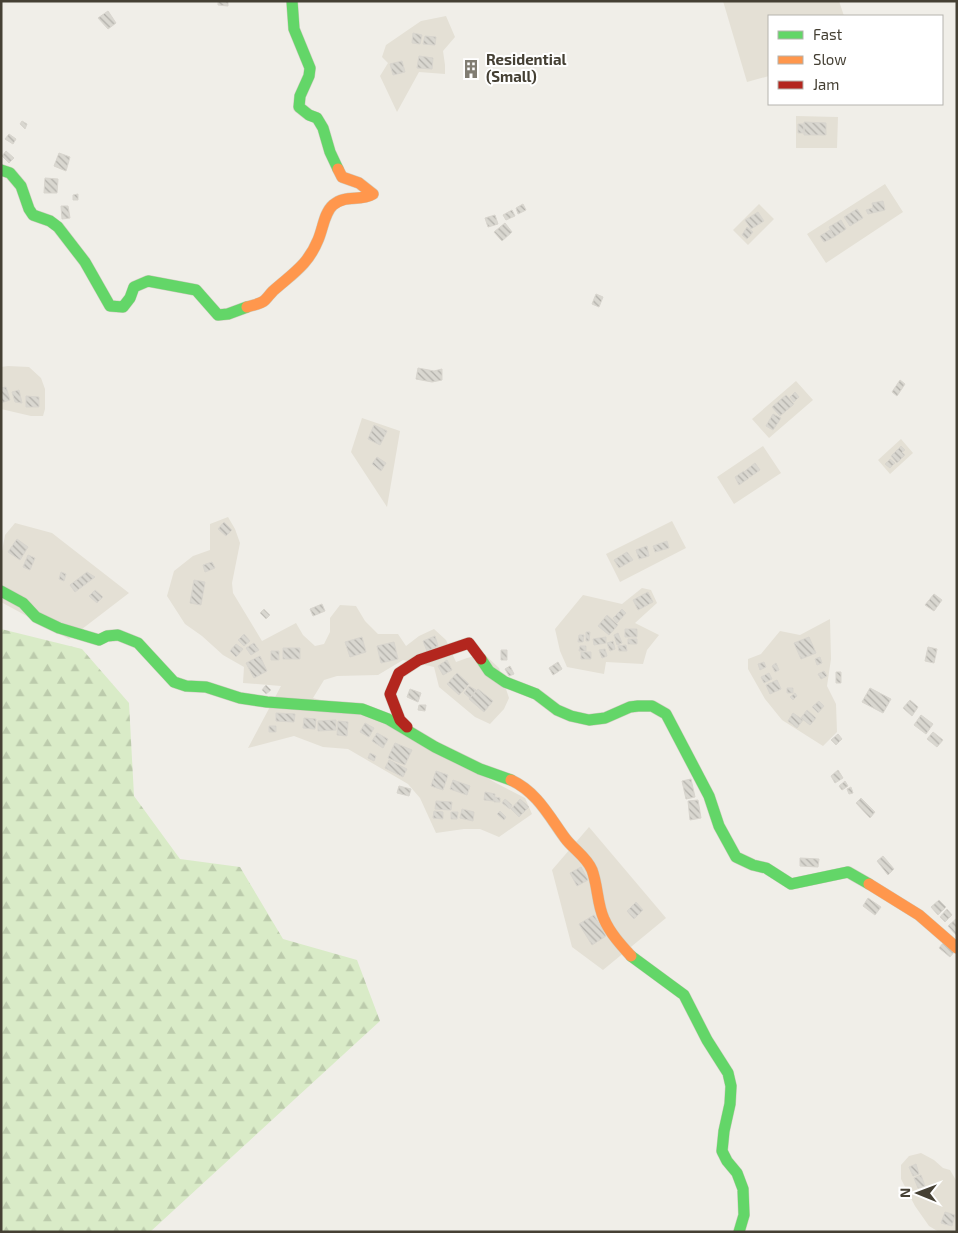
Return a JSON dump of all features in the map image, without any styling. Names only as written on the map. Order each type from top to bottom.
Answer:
[{"type":"street","points":[[1,170],[10,173],[21,186],[28,209],[33,216],[50,221],[58,227],[85,262],[110,306],[123,307],[130,298],[134,287],[148,281],[196,290],[218,315],[228,314],[264,301],[272,292],[296,273],[311,253],[318,240],[325,218],[333,206],[348,198],[365,199],[373,194],[359,183],[342,177],[330,152],[323,128],[317,118],[309,115],[299,107],[300,96],[306,87],[310,73],[309,62],[301,49],[293,27],[294,7],[292,1]]},
{"type":"street","points":[[1,591],[23,603],[36,617],[59,628],[99,640],[107,636],[118,635],[138,644],[174,682],[186,686],[206,687],[240,698],[258,701],[362,709],[388,719],[435,747],[480,769],[522,785],[534,795],[547,810],[566,840],[581,854],[592,869],[603,918],[615,938],[634,959],[684,995],[707,1040],[728,1073],[731,1086],[730,1104],[722,1151],[727,1161],[737,1173],[743,1189],[744,1215],[738,1232]]},
{"type":"street","points":[[412,733],[400,720],[390,694],[399,673],[419,660],[469,643],[489,671],[505,682],[536,694],[557,710],[571,716],[590,720],[605,718],[630,707],[652,706],[666,714],[678,734],[709,796],[719,826],[736,857],[753,865],[766,868],[791,884],[848,872],[883,891],[918,915],[942,932],[957,948]]},
{"type":"shaded area","points":[[723,1],[839,1],[844,15],[768,15],[768,76],[747,82]]},
{"type":"shaded area","points":[[446,16],[455,37],[443,51],[445,74],[419,72],[397,112],[380,76],[388,63],[382,57],[386,45],[421,21]]},
{"type":"shaded area","points":[[796,116],[838,117],[837,148],[796,148]]},
{"type":"shaded area","points":[[885,184],[903,212],[826,263],[807,234]]},
{"type":"shaded area","points":[[759,204],[774,219],[748,245],[733,230]]},
{"type":"shaded area","points":[[1,367],[29,367],[41,378],[45,389],[43,416],[31,416],[1,409]]},
{"type":"shaded area","points":[[796,381],[813,400],[769,438],[752,419]]},
{"type":"shaded area","points":[[362,418],[400,431],[387,507],[351,452]]},
{"type":"shaded area","points":[[901,439],[913,453],[890,474],[878,460]]},
{"type":"shaded area","points":[[763,446],[781,473],[734,504],[717,477]]},
{"type":"shaded area","points":[[228,517],[240,543],[232,583],[233,593],[262,641],[296,623],[303,635],[315,646],[324,644],[330,632],[330,618],[340,605],[356,606],[365,621],[378,634],[398,634],[406,646],[419,636],[434,629],[446,640],[456,662],[484,654],[499,668],[509,698],[504,709],[490,724],[475,717],[439,687],[434,667],[403,660],[378,675],[337,676],[324,680],[313,698],[388,720],[525,798],[532,814],[499,837],[480,829],[436,833],[420,798],[408,784],[348,749],[323,747],[294,736],[248,748],[281,686],[243,683],[244,667],[223,655],[185,624],[167,596],[174,571],[193,556],[210,550],[210,524]]},
{"type":"shaded area","points":[[672,521],[686,548],[620,582],[606,554]]},
{"type":"shaded area","points":[[15,523],[52,533],[129,593],[69,639],[1,602],[1,557],[5,535]]},
{"type":"shaded area","points":[[642,588],[651,590],[657,603],[635,623],[659,635],[647,650],[643,664],[606,662],[604,674],[567,667],[560,651],[555,629],[583,595],[622,604]]},
{"type":"shaded area","points":[[830,619],[831,659],[827,686],[836,704],[837,732],[823,746],[782,720],[765,699],[748,669],[748,659],[761,654],[780,631],[800,635]]},
{"type":"shaded area","points":[[589,827],[666,918],[603,970],[572,947],[552,870]]},
{"type":"shaded area","points":[[921,1153],[934,1160],[943,1168],[950,1170],[957,1182],[957,1232],[939,1232],[929,1226],[915,1206],[901,1179],[901,1165],[909,1156]]},
{"type":"green space","points":[[1,629],[82,649],[129,703],[134,796],[180,859],[240,867],[283,939],[357,960],[380,1021],[150,1232],[1,1232]]},
{"type":"building","points":[[218,1],[228,1],[228,6],[218,5]]},
{"type":"building","points":[[108,11],[116,23],[108,29],[98,18]]},
{"type":"building","points":[[413,33],[422,35],[420,44],[412,43]]},
{"type":"building","points":[[425,36],[436,37],[435,45],[423,44]]},
{"type":"building","points":[[419,56],[433,58],[432,69],[417,68]]},
{"type":"building","points":[[402,61],[405,72],[393,75],[390,64]]},
{"type":"building","name":"Residential (Small)","points":[[470,61],[476,66],[471,72],[464,66]]},
{"type":"building","points":[[22,121],[27,124],[25,129],[20,124]]},
{"type":"building","points":[[804,122],[826,123],[826,135],[804,135]]},
{"type":"building","points":[[798,124],[804,124],[804,133],[798,133]]},
{"type":"building","points":[[9,134],[16,139],[13,144],[5,139]]},
{"type":"building","points":[[6,151],[14,158],[9,163],[2,156]]},
{"type":"building","points":[[59,153],[70,157],[66,171],[54,166]]},
{"type":"building","points":[[45,178],[58,179],[57,193],[44,193]]},
{"type":"building","points":[[78,194],[78,200],[73,200],[73,195]]},
{"type":"building","points":[[883,201],[885,210],[868,214],[866,210],[873,208],[872,203]]},
{"type":"building","points":[[523,204],[526,210],[518,214],[516,208]]},
{"type":"building","points":[[61,206],[68,206],[70,218],[62,219]]},
{"type":"building","points":[[857,209],[863,218],[850,226],[844,217]]},
{"type":"building","points":[[512,210],[515,216],[506,220],[503,215]]},
{"type":"building","points":[[758,212],[764,221],[751,229],[745,220]]},
{"type":"building","points":[[495,215],[498,224],[488,227],[485,218]]},
{"type":"building","points":[[841,220],[846,229],[834,237],[829,227]]},
{"type":"building","points":[[505,223],[512,232],[502,241],[494,232]]},
{"type":"building","points":[[747,227],[753,232],[747,239],[742,235]]},
{"type":"building","points":[[830,230],[834,237],[824,242],[820,236]]},
{"type":"building","points":[[596,294],[603,297],[599,307],[592,304]]},
{"type":"building","points":[[418,368],[434,371],[442,369],[442,380],[432,382],[416,379]]},
{"type":"building","points":[[900,380],[905,384],[897,396],[892,392]]},
{"type":"building","points":[[6,387],[10,400],[1,403],[1,388]]},
{"type":"building","points":[[19,390],[22,403],[15,402],[12,392]]},
{"type":"building","points":[[795,392],[799,397],[794,402],[790,397]]},
{"type":"building","points":[[786,395],[794,404],[780,416],[772,407]]},
{"type":"building","points":[[26,396],[39,397],[39,407],[26,407]]},
{"type":"building","points":[[773,414],[781,418],[773,430],[766,426]]},
{"type":"building","points":[[374,425],[387,431],[380,445],[368,439]]},
{"type":"building","points":[[901,446],[905,450],[902,452],[905,455],[897,463],[891,456]]},
{"type":"building","points":[[377,457],[386,463],[381,471],[372,464]]},
{"type":"building","points":[[890,459],[895,463],[890,468],[885,464]]},
{"type":"building","points":[[755,463],[760,470],[750,477],[745,471]]},
{"type":"building","points":[[744,471],[749,478],[739,485],[735,477]]},
{"type":"building","points":[[224,522],[232,530],[226,536],[218,529]]},
{"type":"building","points":[[17,539],[28,547],[20,560],[8,552]]},
{"type":"building","points":[[667,541],[669,548],[655,552],[653,546]]},
{"type":"building","points":[[647,546],[649,556],[639,559],[636,550]]},
{"type":"building","points":[[627,552],[633,560],[619,568],[614,560]]},
{"type":"building","points":[[28,555],[35,558],[30,570],[23,567]]},
{"type":"building","points":[[212,562],[215,568],[205,572],[203,565]]},
{"type":"building","points":[[61,572],[66,574],[64,581],[59,579]]},
{"type":"building","points":[[87,572],[95,577],[75,592],[70,585]]},
{"type":"building","points":[[194,580],[205,582],[201,605],[190,603]]},
{"type":"building","points":[[95,590],[103,597],[97,603],[89,596]]},
{"type":"building","points":[[648,592],[653,602],[638,610],[633,600]]},
{"type":"building","points":[[934,594],[942,600],[934,611],[925,605]]},
{"type":"building","points":[[322,604],[325,611],[313,616],[310,609]]},
{"type":"building","points":[[264,609],[270,615],[266,619],[260,613]]},
{"type":"building","points":[[622,609],[626,613],[617,623],[613,618]]},
{"type":"building","points":[[607,615],[618,625],[609,635],[598,626]]},
{"type":"building","points":[[625,629],[637,629],[637,637],[625,637]]},
{"type":"building","points":[[586,632],[590,632],[589,641],[586,641]]},
{"type":"building","points":[[618,633],[622,643],[617,645],[614,635]]},
{"type":"building","points":[[244,634],[250,641],[244,646],[238,640]]},
{"type":"building","points":[[579,635],[584,635],[583,642],[578,642]]},
{"type":"building","points":[[435,636],[438,646],[427,651],[423,641]]},
{"type":"building","points":[[362,637],[366,652],[350,657],[345,642]]},
{"type":"building","points":[[606,637],[606,643],[594,645],[593,639]]},
{"type":"building","points":[[809,637],[816,653],[801,659],[794,643]]},
{"type":"building","points":[[628,639],[637,639],[637,644],[628,644]]},
{"type":"building","points":[[613,641],[615,649],[610,651],[607,643]]},
{"type":"building","points":[[394,642],[398,659],[381,663],[377,646]]},
{"type":"building","points":[[254,643],[259,650],[251,655],[246,648]]},
{"type":"building","points":[[236,644],[243,649],[236,657],[230,651]]},
{"type":"building","points":[[626,645],[627,651],[619,651],[618,646]]},
{"type":"building","points":[[580,646],[586,646],[586,651],[579,651]]},
{"type":"building","points":[[928,647],[937,649],[934,663],[925,661]]},
{"type":"building","points":[[283,648],[300,648],[300,659],[283,659]]},
{"type":"building","points":[[605,649],[607,656],[602,658],[599,650]]},
{"type":"building","points":[[501,650],[507,650],[507,660],[501,660]]},
{"type":"building","points":[[271,651],[279,651],[279,660],[271,660]]},
{"type":"building","points":[[581,652],[591,652],[591,659],[581,659]]},
{"type":"building","points":[[260,656],[267,671],[254,678],[246,663]]},
{"type":"building","points":[[820,657],[822,663],[817,665],[815,659]]},
{"type":"building","points":[[447,660],[452,670],[443,675],[438,666]]},
{"type":"building","points":[[558,662],[562,669],[553,675],[549,668]]},
{"type":"building","points":[[764,662],[766,667],[760,670],[758,664]]},
{"type":"building","points":[[776,663],[779,670],[775,672],[772,666]]},
{"type":"building","points":[[510,666],[514,674],[509,676],[505,669]]},
{"type":"building","points":[[824,671],[827,676],[821,679],[818,674]]},
{"type":"building","points":[[836,672],[841,672],[841,683],[836,683]]},
{"type":"building","points":[[457,673],[469,684],[459,695],[447,684]]},
{"type":"building","points":[[769,673],[772,679],[764,683],[761,677]]},
{"type":"building","points":[[777,680],[781,689],[770,694],[766,685]]},
{"type":"building","points":[[266,685],[271,690],[266,694],[262,690]]},
{"type":"building","points":[[469,686],[476,690],[470,698],[464,693]]},
{"type":"building","points":[[787,688],[793,688],[793,693],[787,693]]},
{"type":"building","points":[[870,688],[891,699],[883,713],[862,702]]},
{"type":"building","points":[[410,689],[421,693],[418,702],[407,697]]},
{"type":"building","points":[[478,689],[493,701],[484,712],[469,699]]},
{"type":"building","points":[[795,693],[797,696],[793,700],[790,697]]},
{"type":"building","points":[[910,700],[918,707],[912,716],[903,708]]},
{"type":"building","points":[[819,701],[824,706],[818,713],[812,707]]},
{"type":"building","points":[[419,705],[426,705],[425,711],[418,710]]},
{"type":"building","points":[[807,710],[816,718],[810,725],[801,718]]},
{"type":"building","points":[[276,713],[295,714],[294,722],[276,721]]},
{"type":"building","points":[[793,713],[803,720],[797,728],[788,721]]},
{"type":"building","points":[[921,715],[933,724],[926,734],[914,725]]},
{"type":"building","points":[[304,718],[316,719],[315,729],[303,728]]},
{"type":"building","points":[[336,720],[336,730],[318,731],[318,721]]},
{"type":"building","points":[[338,721],[348,722],[347,736],[337,735]]},
{"type":"building","points":[[365,723],[374,728],[369,737],[360,732]]},
{"type":"building","points":[[269,726],[276,726],[276,732],[269,732]]},
{"type":"building","points":[[933,732],[943,740],[937,747],[927,739]]},
{"type":"building","points":[[377,733],[388,739],[383,748],[372,741]]},
{"type":"building","points":[[838,734],[842,739],[836,745],[831,740]]},
{"type":"building","points":[[395,743],[412,750],[405,765],[388,758]]},
{"type":"building","points":[[370,753],[376,756],[374,761],[368,758]]},
{"type":"building","points":[[389,760],[407,769],[403,777],[385,768]]},
{"type":"building","points":[[838,770],[843,778],[835,783],[831,776]]},
{"type":"building","points":[[436,771],[448,775],[443,790],[431,786]]},
{"type":"building","points":[[691,779],[695,797],[686,799],[682,781]]},
{"type":"building","points":[[453,780],[470,786],[467,795],[450,789]]},
{"type":"building","points":[[845,781],[848,786],[842,790],[839,786]]},
{"type":"building","points":[[399,786],[411,789],[409,796],[397,793]]},
{"type":"building","points":[[851,787],[853,793],[849,794],[847,789]]},
{"type":"building","points":[[485,792],[495,794],[494,801],[484,800]]},
{"type":"building","points":[[495,797],[500,798],[500,802],[494,802]]},
{"type":"building","points":[[861,798],[875,812],[870,818],[856,803]]},
{"type":"building","points":[[505,799],[512,805],[510,809],[502,803]]},
{"type":"building","points":[[520,799],[529,807],[519,817],[511,809]]},
{"type":"building","points":[[698,800],[701,818],[690,820],[688,801]]},
{"type":"building","points":[[436,801],[452,802],[451,810],[435,809]]},
{"type":"building","points":[[462,809],[474,812],[473,821],[460,818]]},
{"type":"building","points":[[434,811],[443,812],[443,819],[433,818]]},
{"type":"building","points":[[500,811],[506,817],[504,820],[497,814]]},
{"type":"building","points":[[451,812],[458,812],[457,819],[451,819]]},
{"type":"building","points":[[883,856],[894,869],[888,875],[877,861]]},
{"type":"building","points":[[800,858],[819,859],[818,867],[800,866]]},
{"type":"building","points":[[581,867],[588,880],[577,886],[570,873]]},
{"type":"building","points":[[868,898],[881,907],[875,915],[863,906]]},
{"type":"building","points":[[939,900],[946,907],[938,915],[931,907]]},
{"type":"building","points":[[636,902],[643,910],[634,919],[627,911]]},
{"type":"building","points":[[947,909],[952,915],[945,922],[940,917]]},
{"type":"building","points":[[594,915],[606,936],[592,945],[579,924]]},
{"type":"building","points":[[957,918],[957,936],[948,926]]},
{"type":"building","points":[[944,942],[955,951],[950,957],[939,948]]},
{"type":"building","points":[[916,1164],[919,1174],[913,1176],[909,1167]]},
{"type":"building","points":[[921,1175],[925,1186],[918,1188],[914,1178]]},
{"type":"building","points":[[930,1186],[933,1195],[926,1198],[923,1188]]},
{"type":"building","points":[[945,1212],[955,1215],[952,1226],[941,1223]]},
{"type":"traffic: fast","points":[[292,1],[294,29],[310,68],[309,76],[300,96],[299,107],[309,115],[317,118],[323,128],[330,152],[338,169]]},
{"type":"traffic: fast","points":[[1,170],[10,173],[21,186],[33,215],[50,221],[58,227],[85,262],[110,306],[123,307],[130,298],[134,287],[148,281],[196,290],[218,315],[228,314],[247,307]]},
{"type":"traffic: fast","points":[[1,591],[23,603],[36,617],[59,628],[99,640],[107,636],[118,635],[138,643],[174,682],[186,686],[206,687],[240,698],[267,702],[362,709],[388,719],[435,747],[480,769],[511,780]]},
{"type":"traffic: fast","points":[[481,659],[489,671],[505,682],[536,694],[557,710],[571,716],[589,720],[605,718],[630,707],[638,706],[652,706],[666,714],[709,796],[719,826],[736,857],[753,865],[766,868],[791,884],[848,872],[869,884]]},
{"type":"traffic: fast","points":[[631,956],[684,995],[707,1040],[728,1073],[731,1086],[730,1104],[722,1151],[727,1161],[737,1173],[743,1189],[744,1215],[739,1232]]},
{"type":"traffic: slow","points":[[247,307],[263,301],[304,263],[314,249],[326,217],[333,205],[343,200],[363,198],[373,194],[359,183],[342,177],[338,169]]},
{"type":"traffic: slow","points":[[511,780],[535,798],[565,838],[590,865],[606,924],[631,956]]},
{"type":"traffic: slow","points":[[869,884],[919,915],[957,948]]},
{"type":"traffic: jam","points":[[407,727],[400,720],[390,694],[399,673],[419,660],[469,643],[481,659]]},
{"type":"place","name":"Residential (Small)","points":[[471,69]]}]
